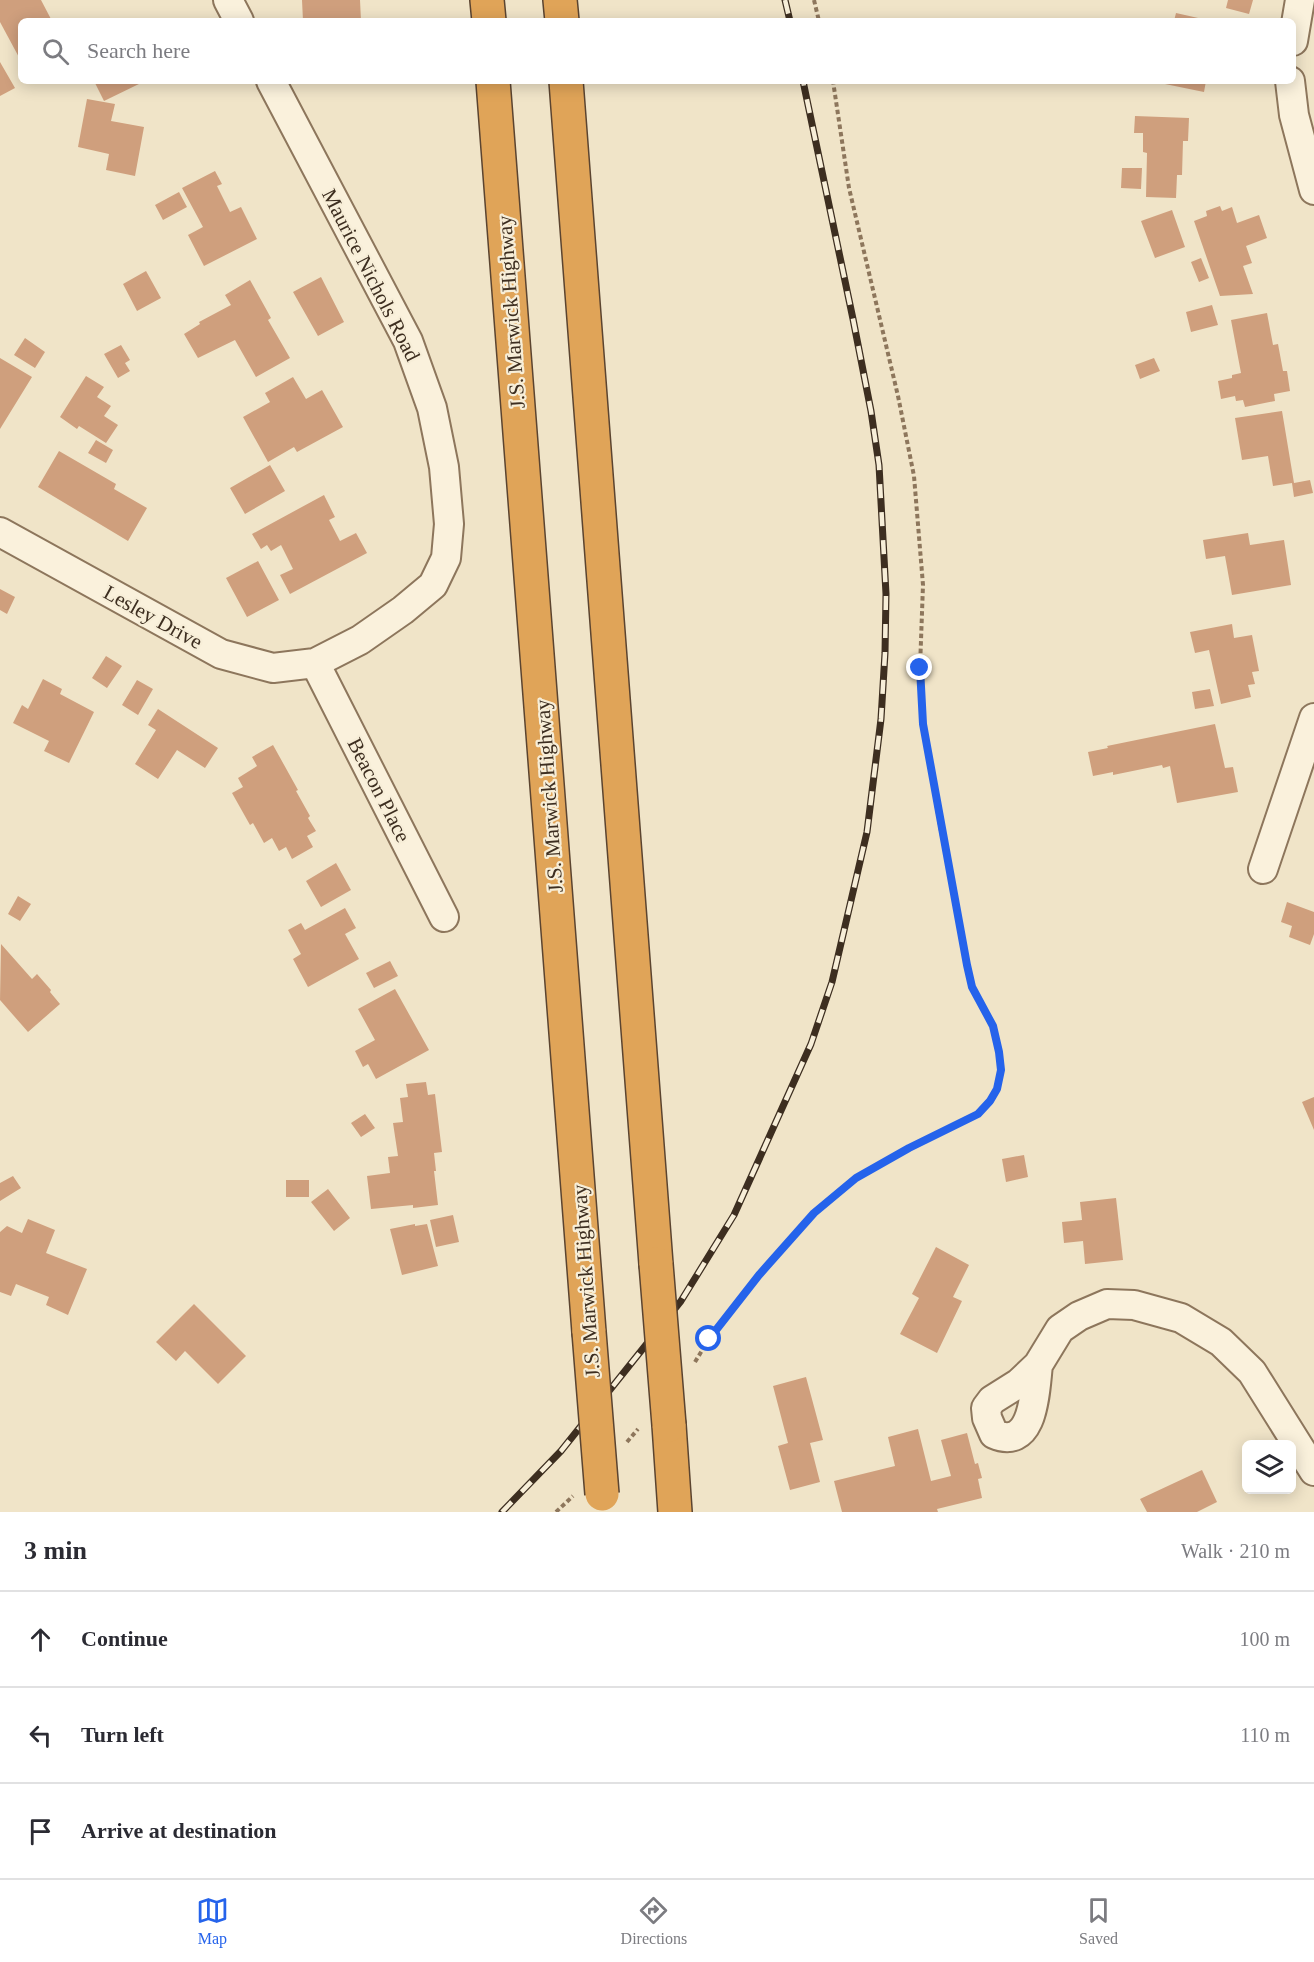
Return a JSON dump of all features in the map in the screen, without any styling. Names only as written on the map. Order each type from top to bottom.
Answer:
[{"type":"highway","points":[[487,0],[489,18]]},
{"type":"highway","points":[[560,0],[562,18]]},
{"type":"highway","name":"J.S. Marwick Highway","points":[[493,84],[590,1332],[593,1500]]},
{"type":"highway","points":[[566,84],[656,1264],[657,1423],[675,1512]]},
{"type":"street","points":[[228,0],[237,18]]},
{"type":"street","points":[[1296,23],[1300,0]]},
{"type":"street","name":"Maurice Nichols Road","points":[[273,84],[408,340],[432,408],[444,467],[449,524],[447,558],[433,585],[403,610],[360,640],[315,663]]},
{"type":"street","points":[[1290,84],[1294,115],[1314,190]]},
{"type":"street","name":"Lesley Drive","points":[[0,532],[221,654],[273,668],[315,663]]},
{"type":"street","name":"Beacon Place","points":[[315,663],[444,916]]},
{"type":"street","points":[[1263,869],[1314,718]]},
{"type":"street","points":[[1038,1365],[1060,1329],[1079,1316],[1107,1304],[1134,1305],[1181,1318],[1221,1342],[1252,1372],[1314,1471]]},
{"type":"path","points":[[814,0],[818,18]]},
{"type":"path","points":[[694,1364],[709,1339],[759,1275],[814,1213],[856,1178],[909,1148],[978,1114],[997,1089],[1001,1070],[993,1026],[972,987],[938,815],[923,724],[920,668],[923,585],[914,476],[898,396],[849,188],[833,84]]},
{"type":"path","points":[[623,1446],[657,1423]]},
{"type":"path","points":[[556,1512],[593,1500]]},
{"type":"building","points":[[0,0],[41,0],[50,18],[18,18],[18,55],[0,22]]},
{"type":"building","points":[[302,0],[360,0],[361,18],[303,18]]},
{"type":"building","points":[[1228,0],[1253,0],[1249,14],[1226,8]]},
{"type":"building","points":[[1176,13],[1198,18],[1175,18]]},
{"type":"building","points":[[0,62],[15,88],[0,96]]},
{"type":"building","points":[[96,84],[139,84],[104,101]]},
{"type":"building","points":[[1165,84],[1205,84],[1204,92]]},
{"type":"building","points":[[87,99],[115,104],[111,121],[144,127],[135,176],[106,170],[109,154],[78,147]]},
{"type":"building","points":[[1135,116],[1189,118],[1188,141],[1183,141],[1182,175],[1177,175],[1176,198],[1146,197],[1147,153],[1143,152],[1143,133],[1134,133]]},
{"type":"building","points":[[1122,168],[1142,168],[1141,189],[1121,188]]},
{"type":"building","points":[[215,171],[222,184],[217,186],[230,212],[241,207],[257,239],[204,266],[188,235],[203,227],[182,188]]},
{"type":"building","points":[[179,192],[187,207],[163,220],[155,205]]},
{"type":"building","points":[[1220,206],[1222,211],[1232,207],[1237,223],[1259,215],[1267,238],[1246,246],[1252,263],[1243,266],[1253,294],[1220,296],[1194,221],[1207,216],[1206,211]]},
{"type":"building","points":[[1172,210],[1185,247],[1155,258],[1141,221]]},
{"type":"building","points":[[1201,258],[1209,278],[1199,282],[1191,262]]},
{"type":"building","points":[[146,271],[161,298],[137,311],[123,284]]},
{"type":"building","points":[[321,277],[344,322],[318,336],[293,292]]},
{"type":"building","points":[[250,280],[271,318],[268,320],[290,358],[256,377],[235,340],[198,358],[184,334],[200,324],[199,322],[231,305],[225,295]]},
{"type":"building","points":[[1212,305],[1218,325],[1191,332],[1186,312]]},
{"type":"building","points":[[1267,313],[1273,345],[1278,344],[1283,371],[1287,371],[1290,391],[1274,394],[1275,401],[1245,407],[1243,400],[1236,401],[1235,396],[1221,399],[1218,381],[1241,373],[1231,320]]},
{"type":"building","points":[[25,338],[45,352],[35,368],[14,355]]},
{"type":"building","points":[[121,345],[130,360],[125,363],[130,371],[118,378],[104,354]]},
{"type":"building","points":[[0,358],[32,377],[0,429]]},
{"type":"building","points":[[1154,358],[1160,371],[1140,379],[1135,365]]},
{"type":"building","points":[[86,376],[104,387],[97,397],[111,406],[104,416],[118,425],[106,443],[79,426],[77,429],[60,417]]},
{"type":"building","points":[[293,377],[306,399],[322,390],[343,427],[297,452],[294,447],[268,462],[243,417],[270,402],[265,393]]},
{"type":"building","points":[[1282,411],[1294,483],[1310,480],[1313,493],[1294,497],[1292,483],[1273,486],[1268,456],[1242,460],[1235,418]]},
{"type":"building","points":[[96,440],[113,450],[106,463],[88,453]]},
{"type":"building","points":[[59,451],[116,484],[114,489],[147,508],[128,541],[38,487]]},
{"type":"building","points":[[270,465],[285,491],[245,514],[230,488]]},
{"type":"building","points":[[324,495],[335,517],[329,520],[340,541],[356,533],[367,553],[290,594],[280,575],[293,569],[281,545],[271,551],[267,545],[261,549],[252,534]]},
{"type":"building","points":[[1248,533],[1250,545],[1284,540],[1291,585],[1232,595],[1225,556],[1206,559],[1203,540]]},
{"type":"building","points":[[258,561],[279,600],[247,617],[226,578]]},
{"type":"building","points":[[0,589],[15,597],[7,614],[0,610]]},
{"type":"building","points":[[1232,624],[1234,638],[1252,635],[1259,671],[1252,672],[1255,684],[1248,685],[1251,697],[1221,704],[1209,650],[1195,653],[1190,632]]},
{"type":"building","points":[[106,656],[122,666],[107,688],[92,678]]},
{"type":"building","points":[[43,679],[62,689],[60,694],[94,712],[69,763],[44,751],[49,741],[13,723],[22,705],[28,709]]},
{"type":"building","points":[[137,680],[153,689],[138,715],[122,705]]},
{"type":"building","points":[[1210,689],[1214,706],[1195,709],[1192,692]]},
{"type":"building","points":[[158,709],[218,748],[205,768],[177,750],[158,779],[135,764],[156,730],[148,725]]},
{"type":"building","points":[[1215,724],[1225,768],[1233,767],[1238,792],[1177,803],[1170,766],[1163,768],[1162,765],[1113,775],[1113,772],[1093,776],[1088,752]]},
{"type":"building","points":[[273,745],[298,790],[296,791],[316,831],[307,836],[313,847],[292,859],[286,847],[279,851],[272,838],[264,843],[253,823],[250,825],[232,793],[243,787],[238,778],[257,766],[252,757]]},
{"type":"building","points":[[336,863],[351,890],[321,907],[306,881]]},
{"type":"building","points":[[18,896],[31,904],[20,921],[8,914]]},
{"type":"building","points":[[1287,902],[1314,912],[1314,934],[1310,945],[1289,937],[1292,926],[1281,922]]},
{"type":"building","points":[[345,908],[356,928],[345,934],[359,959],[308,987],[293,959],[301,954],[288,930],[301,923],[305,930]]},
{"type":"building","points":[[1,944],[32,979],[37,974],[60,1004],[28,1032],[0,1000]]},
{"type":"building","points":[[390,961],[398,976],[374,988],[366,973]]},
{"type":"building","points":[[395,989],[429,1050],[376,1079],[368,1064],[363,1067],[355,1051],[375,1040],[358,1009]]},
{"type":"building","points":[[426,1082],[428,1095],[435,1094],[442,1152],[434,1153],[438,1205],[371,1209],[367,1176],[390,1173],[388,1157],[398,1156],[393,1123],[403,1122],[400,1098],[408,1097],[406,1084]]},
{"type":"building","points":[[1314,1097],[1314,1130],[1302,1102]]},
{"type":"building","points":[[365,1114],[375,1128],[361,1137],[351,1123]]},
{"type":"building","points":[[1024,1155],[1028,1177],[1006,1182],[1002,1159]]},
{"type":"building","points":[[13,1176],[21,1188],[0,1201],[0,1183]]},
{"type":"building","points":[[286,1180],[309,1180],[309,1197],[286,1197]]},
{"type":"building","points":[[328,1189],[350,1218],[334,1231],[311,1202]]},
{"type":"building","points":[[1116,1198],[1123,1260],[1085,1264],[1083,1241],[1064,1243],[1062,1222],[1082,1220],[1080,1202]]},
{"type":"building","points":[[453,1215],[459,1242],[436,1247],[430,1220]]},
{"type":"building","points":[[28,1219],[55,1230],[46,1253],[87,1269],[68,1315],[46,1305],[49,1297],[16,1284],[11,1296],[0,1292],[0,1232],[7,1226],[22,1233]]},
{"type":"building","points":[[415,1224],[415,1226],[427,1224],[438,1266],[402,1275],[390,1229]]},
{"type":"building","points":[[936,1247],[969,1265],[953,1297],[962,1301],[937,1353],[900,1334],[919,1298],[912,1294]]},
{"type":"building","points":[[194,1304],[246,1356],[218,1384],[185,1351],[176,1361],[156,1342]]},
{"type":"building","points":[[806,1377],[823,1440],[810,1443],[820,1482],[790,1490],[778,1446],[788,1443],[773,1386]]},
{"type":"building","points":[[918,1429],[931,1481],[951,1476],[941,1440],[967,1433],[975,1464],[978,1463],[982,1478],[978,1479],[982,1498],[937,1509],[938,1512],[842,1512],[834,1481],[895,1466],[888,1437]]},
{"type":"building","points":[[1202,1470],[1217,1502],[1197,1512],[1147,1512],[1140,1499]]},
{"type":"railway","points":[[785,0],[789,18]]},
{"type":"railway","points":[[502,1512],[561,1451],[681,1301],[734,1215],[811,1044],[832,982],[867,832],[881,719],[885,653],[886,594],[879,465],[853,319],[804,84]]},
{"type":"route","points":[[709,1339],[759,1275],[814,1213],[856,1178],[909,1148],[978,1114],[997,1089],[1001,1070],[999,1052],[993,1026],[972,987],[940,826],[923,724],[920,668]]}]
